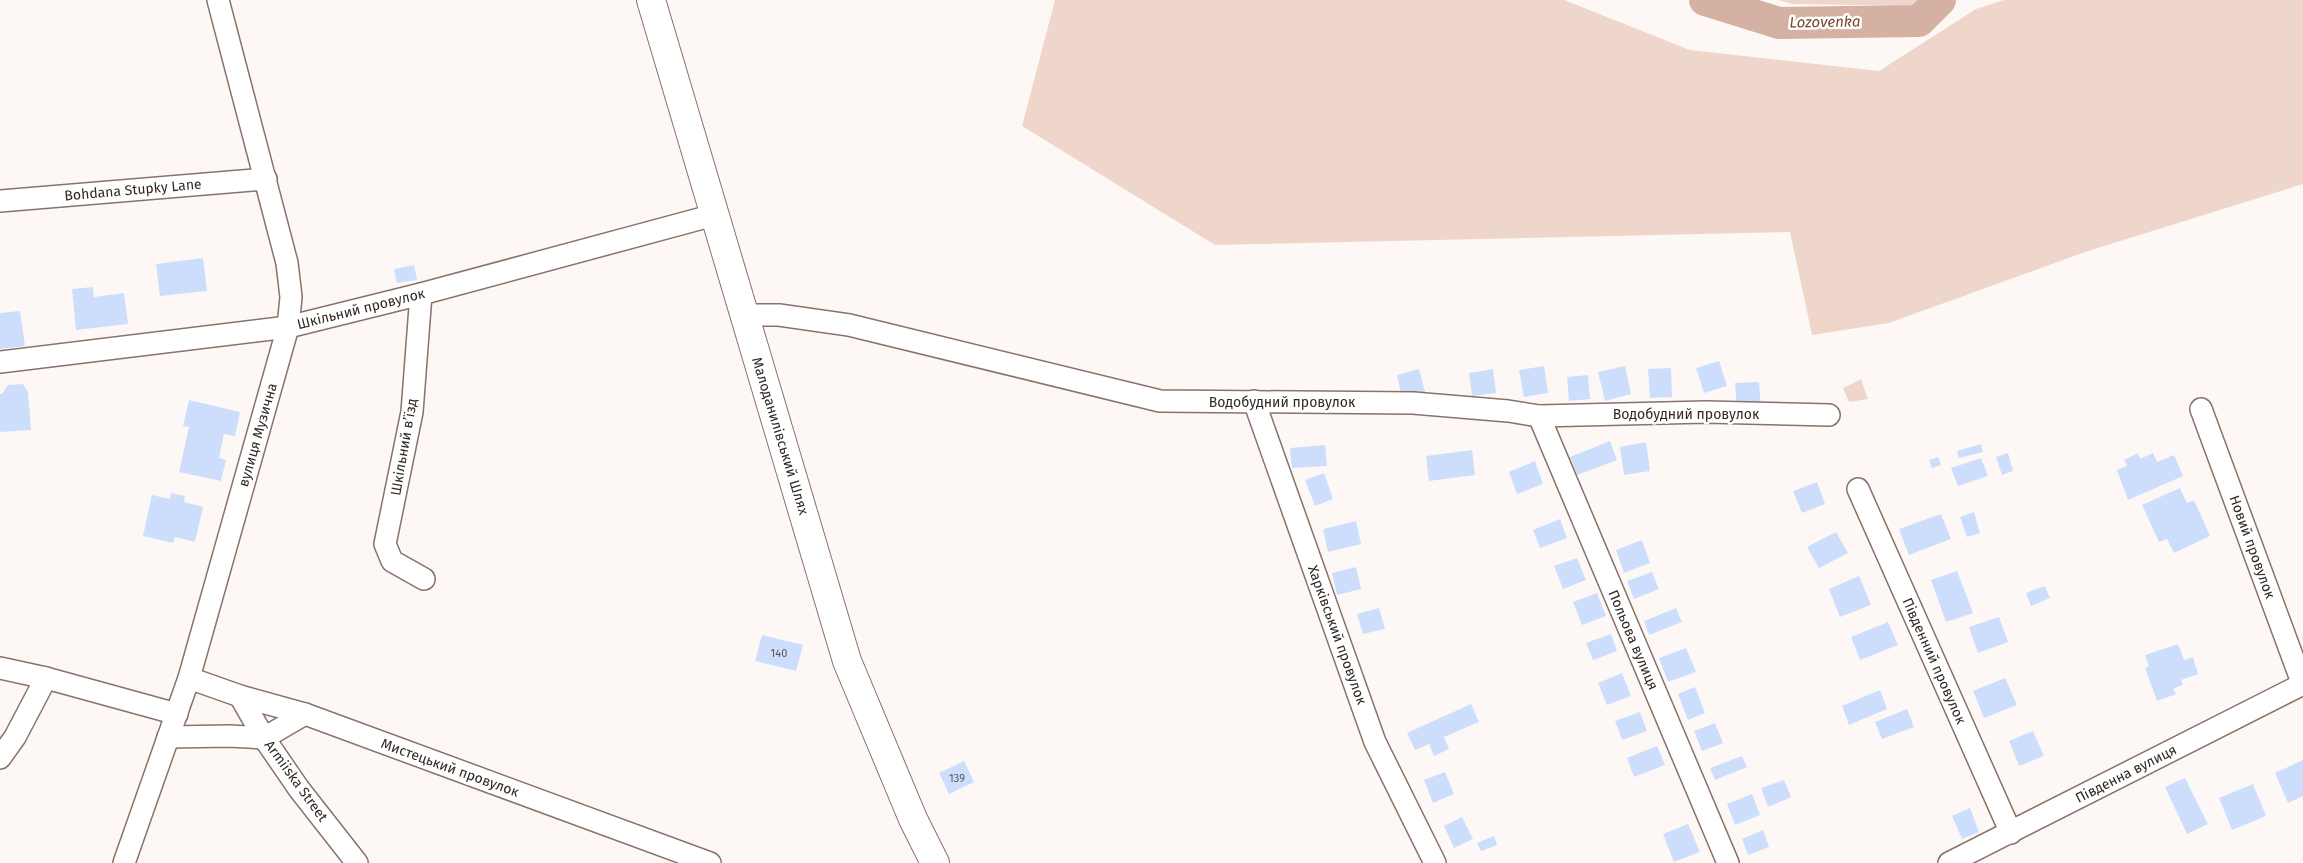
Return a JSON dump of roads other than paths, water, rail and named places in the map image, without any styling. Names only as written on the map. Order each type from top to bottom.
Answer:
[{"type":"main road","name":"Малоданилівський Шлях","points":[[651,0],[847,661],[913,819],[935,863]]},
{"type":"street","name":"вулиця Музична","points":[[124,863],[189,678],[288,327],[291,297],[287,263],[218,0]]},
{"type":"street","name":"Bohdana Stupky Lane","points":[[0,201],[266,179]]},
{"type":"street","name":"Шкільний провулок","points":[[0,362],[288,327],[421,294],[714,216]]},
{"type":"street","name":"Шкільний в’їзд","points":[[421,294],[412,412],[385,544],[392,561],[424,579]]},
{"type":"street","name":"Водобудний провулок","points":[[744,315],[779,315],[849,325],[1160,401],[1412,403],[1508,411],[1539,416],[1706,412],[1828,415]]},
{"type":"street","name":"Харківський провулок","points":[[1254,401],[1375,742],[1435,863]]},
{"type":"street","name":"Новий провулок","points":[[2200,408],[2303,684]]},
{"type":"street","name":"Польова вулиця","points":[[1539,416],[1728,863]]},
{"type":"street","name":"Південний провулок","points":[[1858,488],[2011,833]]},
{"type":"street","points":[[0,668],[46,678],[177,714]]},
{"type":"street","points":[[0,758],[15,737],[46,678]]},
{"type":"street","name":"Мистецький провулок","points":[[189,678],[240,696],[305,714],[710,863]]},
{"type":"street","name":"Південна вулиця","points":[[1949,863],[2303,684]]},
{"type":"street","name":"Armiiska Street","points":[[240,696],[264,738],[299,789],[357,863]]},
{"type":"street","points":[[168,737],[230,736],[264,738],[305,714]]},
{"type":"waterway","name":"Lozovenka","points":[[1705,0],[1779,23],[1919,21],[1940,0]]}]
